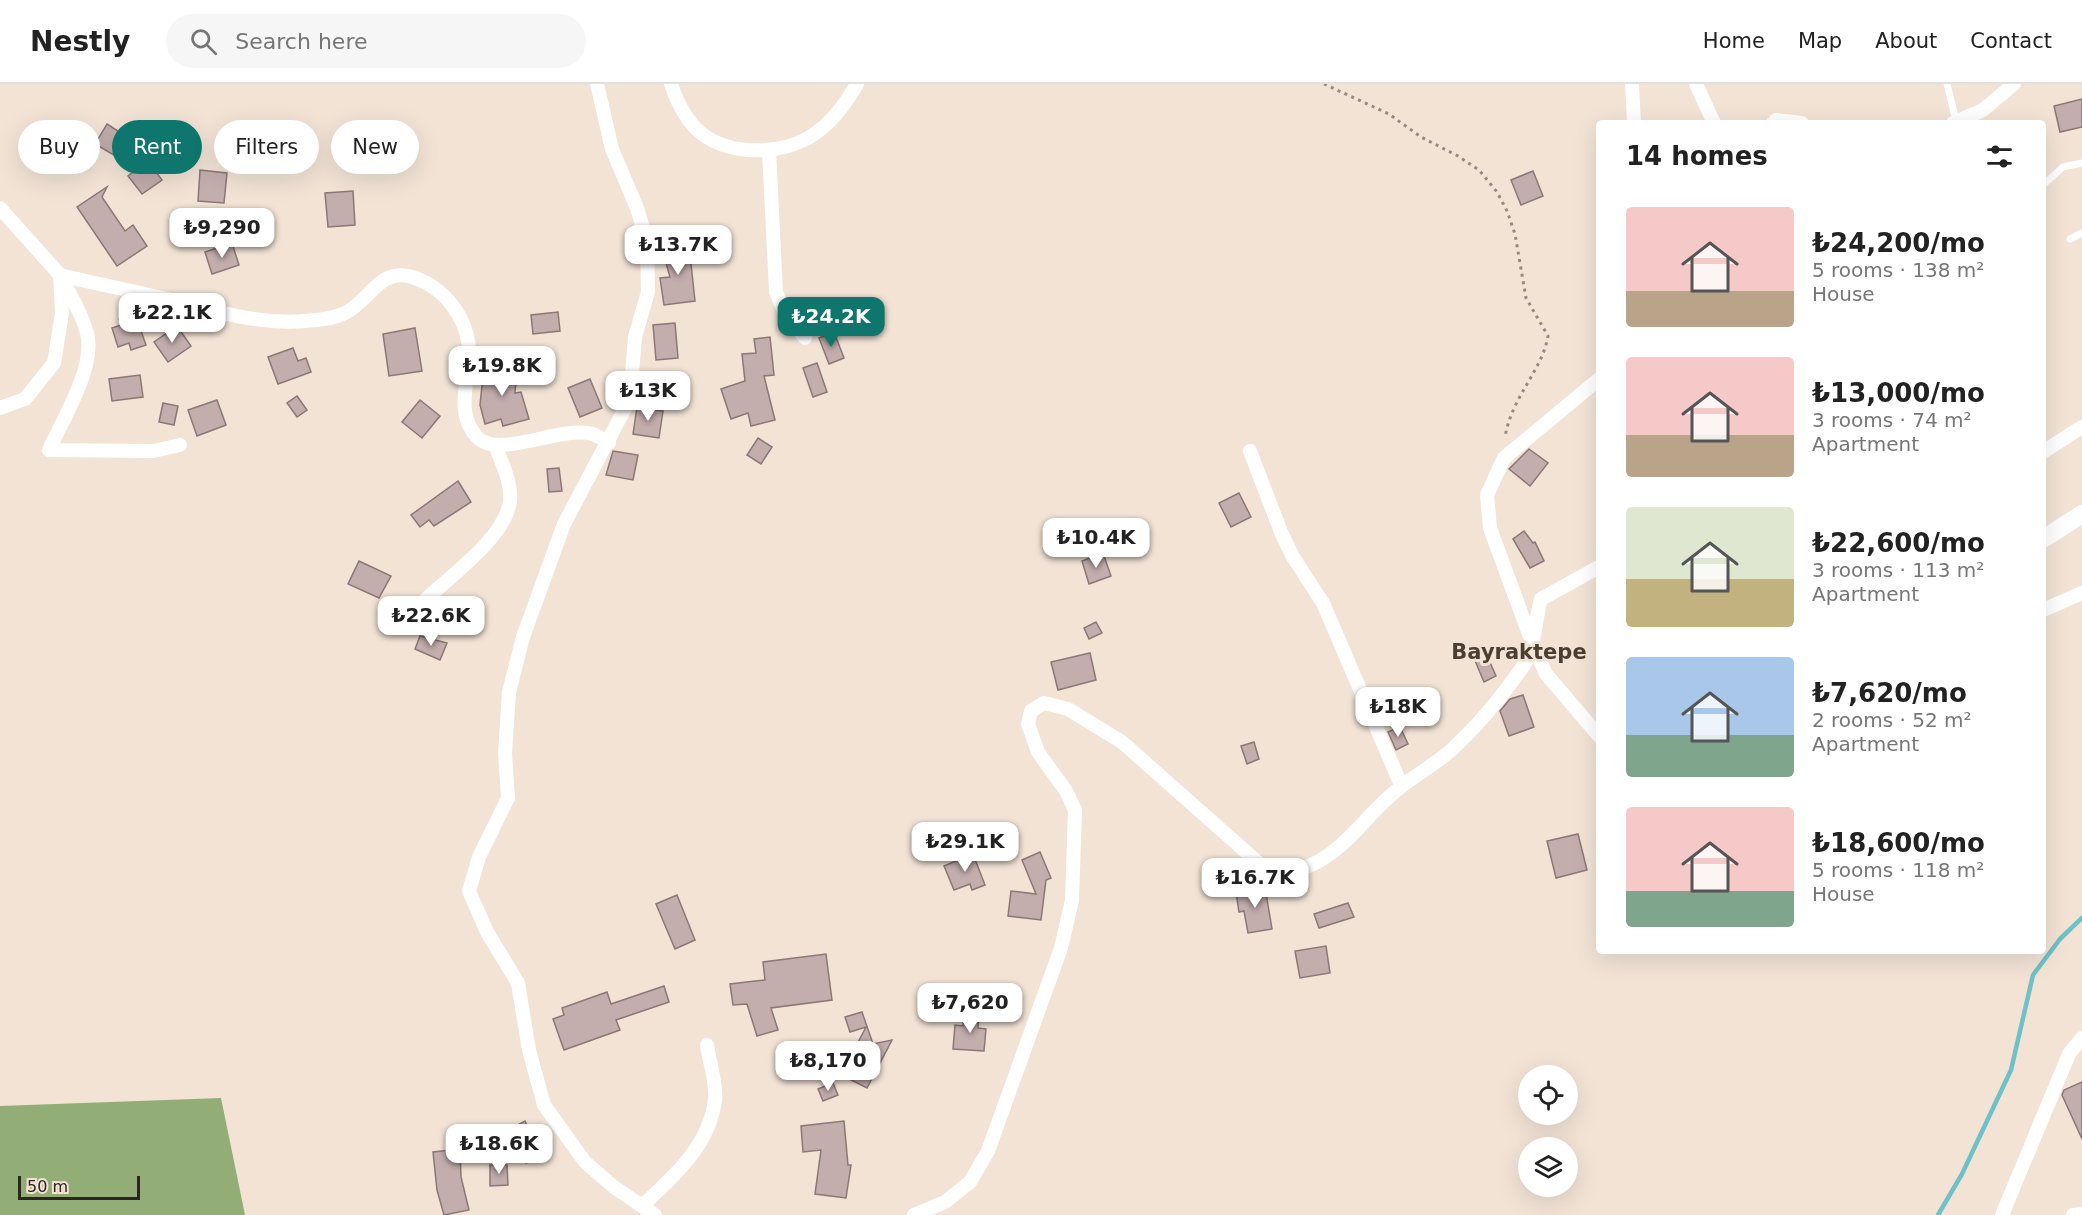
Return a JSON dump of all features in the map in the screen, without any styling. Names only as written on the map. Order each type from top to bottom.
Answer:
[{"type":"street","points":[[597,84],[612,149],[637,208],[647,242],[648,292],[635,337],[630,399],[564,524],[523,637],[509,692],[505,753],[508,798],[479,857],[469,891],[487,932],[518,983],[530,1050],[544,1105],[585,1162],[614,1187],[655,1215]]},
{"type":"street","points":[[671,84],[677,101],[701,133],[716,143],[742,149],[769,150],[789,146],[814,134],[841,108],[856,84]]},
{"type":"street","points":[[1632,84],[1634,120]]},
{"type":"street","points":[[1696,84],[1713,120]]},
{"type":"street","points":[[1959,120],[1983,110],[2014,84]]},
{"type":"street","points":[[769,150],[776,292],[784,311],[805,338]]},
{"type":"street","points":[[0,208],[60,274],[87,334],[89,349],[86,366],[49,450],[153,451],[180,445]]},
{"type":"street","points":[[60,274],[240,318],[273,323],[307,321],[345,313],[360,303],[378,281],[388,277],[409,276],[432,284],[449,301],[466,333],[469,355],[464,392],[467,420],[479,439],[496,447],[560,434],[592,434],[609,442]]},
{"type":"street","points":[[0,408],[25,399],[54,363],[62,313],[60,274]]},
{"type":"street","points":[[1596,381],[1504,458],[1487,495],[1490,528],[1546,674],[1596,732]]},
{"type":"street","points":[[2046,450],[2082,427]]},
{"type":"street","points":[[424,601],[493,536],[505,518],[510,502],[510,488],[496,447]]},
{"type":"street","points":[[1250,451],[1281,532],[1293,557],[1323,603],[1401,785]]},
{"type":"street","points":[[2046,537],[2082,514]]},
{"type":"street","points":[[914,1215],[945,1202],[970,1182],[988,1151],[1061,948],[1072,900],[1075,810],[1066,790],[1038,752],[1028,724],[1031,711],[1044,704],[1068,709],[1122,742],[1166,778],[1191,806],[1262,866],[1284,872],[1309,866],[1335,852],[1401,785],[1448,752],[1480,719],[1525,664],[1533,645],[1534,621],[1541,599],[1596,569]]},
{"type":"street","points":[[2046,609],[2082,593]]},
{"type":"street","points":[[2002,1215],[2069,1054],[2082,1038]]},
{"type":"street","points":[[643,1205],[683,1168],[705,1136],[715,1098],[707,1045]]},
{"type":"street","points":[[2073,1215],[2082,1214]]},
{"type":"lane","points":[[1947,84],[1954,120]]},
{"type":"lane","points":[[2046,182],[2063,167],[2077,162],[2082,163]]},
{"type":"lane","points":[[2070,238],[2082,233]]},
{"type":"path","points":[[1324,84],[1389,114],[1421,137],[1458,156],[1479,170],[1502,202],[1515,234],[1526,298],[1548,336],[1546,350],[1516,400],[1506,434],[1504,458]]},
{"type":"green space","points":[[221,1098],[245,1215],[0,1215],[0,1106]]},
{"type":"building","points":[[2082,99],[2082,127],[2060,132],[2054,106]]},
{"type":"building","points":[[107,124],[112,127],[112,154],[100,147],[100,136]]},
{"type":"building","points":[[202,170],[214,172],[214,174],[227,174],[224,203],[198,201]]},
{"type":"building","points":[[1533,171],[1543,196],[1521,205],[1511,180]]},
{"type":"building","points":[[131,174],[158,174],[162,180],[142,194],[128,176]]},
{"type":"building","points":[[107,187],[102,197],[125,231],[133,225],[147,246],[117,266],[77,207]]},
{"type":"building","points":[[353,191],[355,225],[328,227],[325,193]]},
{"type":"building","points":[[685,242],[691,264],[695,301],[664,305],[660,278],[670,277],[662,249]]},
{"type":"building","points":[[232,243],[239,265],[212,274],[205,252]]},
{"type":"building","points":[[558,312],[560,331],[533,334],[531,315]]},
{"type":"building","points":[[135,314],[146,345],[131,350],[129,343],[118,347],[112,328],[121,325],[119,319]]},
{"type":"building","points":[[675,323],[678,358],[656,360],[653,325]]},
{"type":"building","points":[[177,326],[191,346],[168,362],[154,342]]},
{"type":"building","points":[[415,328],[422,371],[389,376],[383,334]]},
{"type":"building","points":[[834,332],[844,358],[829,364],[819,338]]},
{"type":"building","points":[[770,337],[774,375],[764,376],[775,420],[751,426],[748,413],[731,419],[721,389],[745,381],[742,354],[756,353],[754,339]]},
{"type":"building","points":[[293,348],[298,361],[306,358],[311,372],[278,384],[268,357]]},
{"type":"building","points":[[817,363],[827,392],[813,397],[803,368]]},
{"type":"building","points":[[484,366],[517,369],[515,393],[521,392],[529,419],[503,426],[501,419],[485,424],[480,405]]},
{"type":"building","points":[[140,375],[143,397],[112,401],[109,379]]},
{"type":"building","points":[[590,379],[602,408],[580,417],[568,388]]},
{"type":"building","points":[[297,396],[307,410],[297,417],[287,403]]},
{"type":"building","points":[[217,400],[226,425],[197,436],[188,410]]},
{"type":"building","points":[[420,400],[440,416],[422,438],[402,422]]},
{"type":"building","points":[[163,403],[178,406],[174,425],[159,422]]},
{"type":"building","points":[[637,407],[663,411],[659,438],[633,434]]},
{"type":"building","points":[[758,438],[772,447],[761,464],[747,455]]},
{"type":"building","points":[[1529,449],[1548,463],[1530,486],[1509,469]]},
{"type":"building","points":[[613,451],[638,455],[633,480],[606,475]]},
{"type":"building","points":[[559,468],[562,491],[549,492],[547,469]]},
{"type":"building","points":[[458,481],[471,502],[434,526],[429,520],[420,527],[411,515]]},
{"type":"building","points":[[1239,493],[1251,517],[1231,527],[1219,503]]},
{"type":"building","points":[[1524,531],[1533,543],[1535,542],[1544,561],[1530,568],[1513,539]]},
{"type":"building","points":[[1103,553],[1111,576],[1089,584],[1082,561]]},
{"type":"building","points":[[359,561],[391,576],[379,598],[348,584]]},
{"type":"building","points":[[1096,622],[1102,633],[1089,639],[1084,628]]},
{"type":"building","points":[[420,636],[447,643],[440,660],[415,649]]},
{"type":"building","points":[[1485,651],[1496,676],[1484,682],[1473,656]]},
{"type":"building","points":[[1090,653],[1096,680],[1058,690],[1051,662]]},
{"type":"building","points":[[1523,695],[1534,727],[1509,736],[1500,711],[1510,699]]},
{"type":"building","points":[[1400,727],[1408,744],[1396,750],[1388,732]]},
{"type":"building","points":[[1254,742],[1259,759],[1247,764],[1241,746]]},
{"type":"building","points":[[1578,834],[1587,870],[1556,878],[1547,841]]},
{"type":"building","points":[[1040,852],[1051,878],[1046,880],[1041,920],[1008,916],[1011,891],[1036,894],[1022,860]]},
{"type":"building","points":[[973,854],[985,885],[972,890],[970,884],[954,890],[944,866]]},
{"type":"building","points":[[1265,887],[1272,929],[1248,933],[1244,911],[1239,912],[1236,892]]},
{"type":"building","points":[[677,895],[695,940],[675,949],[656,904]]},
{"type":"building","points":[[1348,903],[1354,917],[1319,928],[1314,914]]},
{"type":"building","points":[[1326,946],[1330,973],[1300,978],[1295,951]]},
{"type":"building","points":[[826,954],[832,1000],[771,1008],[778,1030],[757,1036],[747,1004],[733,1005],[730,984],[765,980],[763,962]]},
{"type":"building","points":[[664,986],[669,1002],[616,1020],[620,1030],[564,1050],[553,1019],[564,1015],[562,1008],[607,992],[611,1004]]},
{"type":"building","points":[[964,1011],[979,1012],[978,1028],[986,1029],[984,1051],[953,1049],[955,1025],[963,1026]]},
{"type":"building","points":[[862,1012],[873,1044],[892,1040],[867,1088],[841,1075],[866,1027],[850,1032],[845,1017]]},
{"type":"building","points":[[2082,1082],[2082,1139],[2062,1095],[2064,1090]]},
{"type":"building","points":[[833,1083],[838,1095],[823,1101],[818,1089]]},
{"type":"building","points":[[525,1121],[542,1156],[526,1163],[510,1129]]},
{"type":"building","points":[[844,1121],[848,1165],[851,1165],[846,1198],[815,1194],[821,1150],[803,1152],[801,1126]]},
{"type":"building","points":[[460,1149],[461,1177],[469,1210],[444,1215],[437,1190],[433,1152]]},
{"type":"building","points":[[490,1165],[507,1165],[508,1185],[490,1186]]},
{"type":"waterway","points":[[1938,1215],[1962,1174],[2011,1070],[2033,975],[2060,939],[2082,918]]},
{"type":"district","name":"Bayraktepe","points":[[1519,652]]}]
